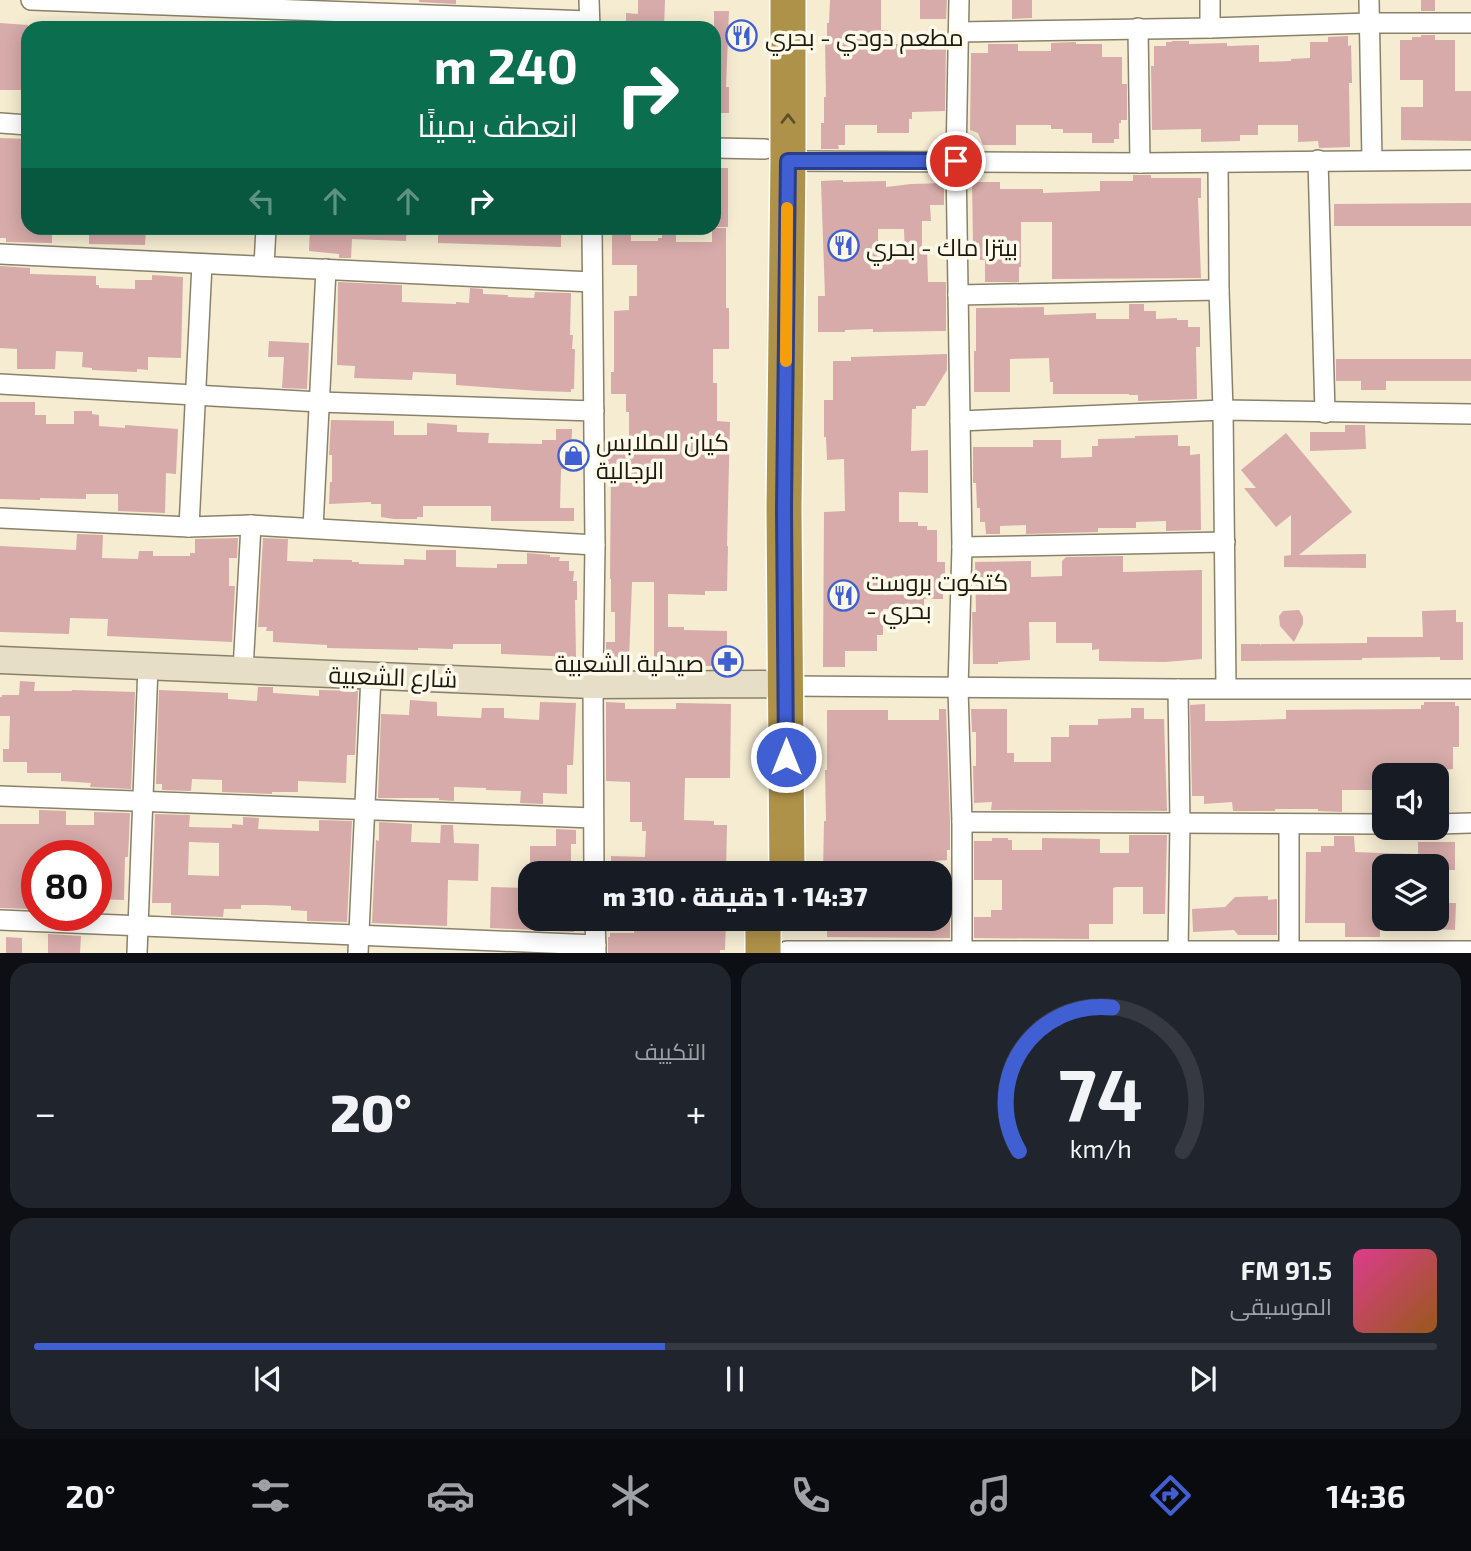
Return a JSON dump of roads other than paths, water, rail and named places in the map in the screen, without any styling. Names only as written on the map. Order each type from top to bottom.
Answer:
[{"type":"highway","points":[[766,0],[776,155],[775,685],[786,861]]},
{"type":"highway","points":[[776,155],[788,0]]},
{"type":"highway","points":[[763,861],[775,685]]},
{"type":"street","points":[[31,0],[274,13],[503,21]]},
{"type":"street","points":[[589,0],[589,21]]},
{"type":"street","points":[[959,0],[956,161],[962,547],[958,688],[962,952]]},
{"type":"street","points":[[1210,0],[1210,28]]},
{"type":"street","points":[[1369,0],[1372,160]]},
{"type":"street","points":[[959,32],[1471,23]]},
{"type":"street","points":[[1138,28],[1139,163]]},
{"type":"street","points":[[0,124],[21,125]]},
{"type":"street","points":[[721,149],[776,155],[956,161],[1218,163],[1471,160]]},
{"type":"street","points":[[1318,160],[1325,413]]},
{"type":"street","points":[[1218,163],[1226,688]]},
{"type":"street","points":[[264,266],[266,235]]},
{"type":"street","points":[[592,235],[595,545],[594,861]]},
{"type":"street","points":[[0,254],[592,282]]},
{"type":"street","points":[[189,527],[202,264]]},
{"type":"street","points":[[313,528],[326,269]]},
{"type":"street","points":[[958,295],[1219,290]]},
{"type":"street","points":[[0,384],[319,402],[594,411]]},
{"type":"street","points":[[960,421],[1223,410],[1471,414]]},
{"type":"street","points":[[0,518],[189,527],[251,525],[595,545]]},
{"type":"street","points":[[243,670],[251,525]]},
{"type":"street","points":[[962,547],[1224,542]]},
{"type":"street","name":"شارع الشعبية","points":[[0,660],[593,685],[775,685]]},
{"type":"street","points":[[137,953],[148,666]]},
{"type":"street","points":[[358,944],[371,676]]},
{"type":"street","points":[[775,685],[1471,689]]},
{"type":"street","points":[[1178,689],[1178,951]]},
{"type":"street","points":[[0,796],[593,818]]},
{"type":"street","points":[[962,822],[1372,824]]},
{"type":"street","points":[[1449,824],[1471,823]]},
{"type":"street","points":[[1289,824],[1289,951]]},
{"type":"street","points":[[0,920],[138,926],[358,944],[596,949],[595,931]]},
{"type":"street","points":[[781,944],[962,952],[1471,951]]},
{"type":"place","name":"مطعم دودي - بحري","points":[[742,36]]},
{"type":"place","name":"بيتزا ماك - بحري","points":[[843,246]]},
{"type":"place","name":"كيان للملابس الرجالية","points":[[573,455]]},
{"type":"place","name":"كتكوت بروست - بحري","points":[[843,595]]},
{"type":"place","name":"صيدلية الشعبية","points":[[727,662]]}]
